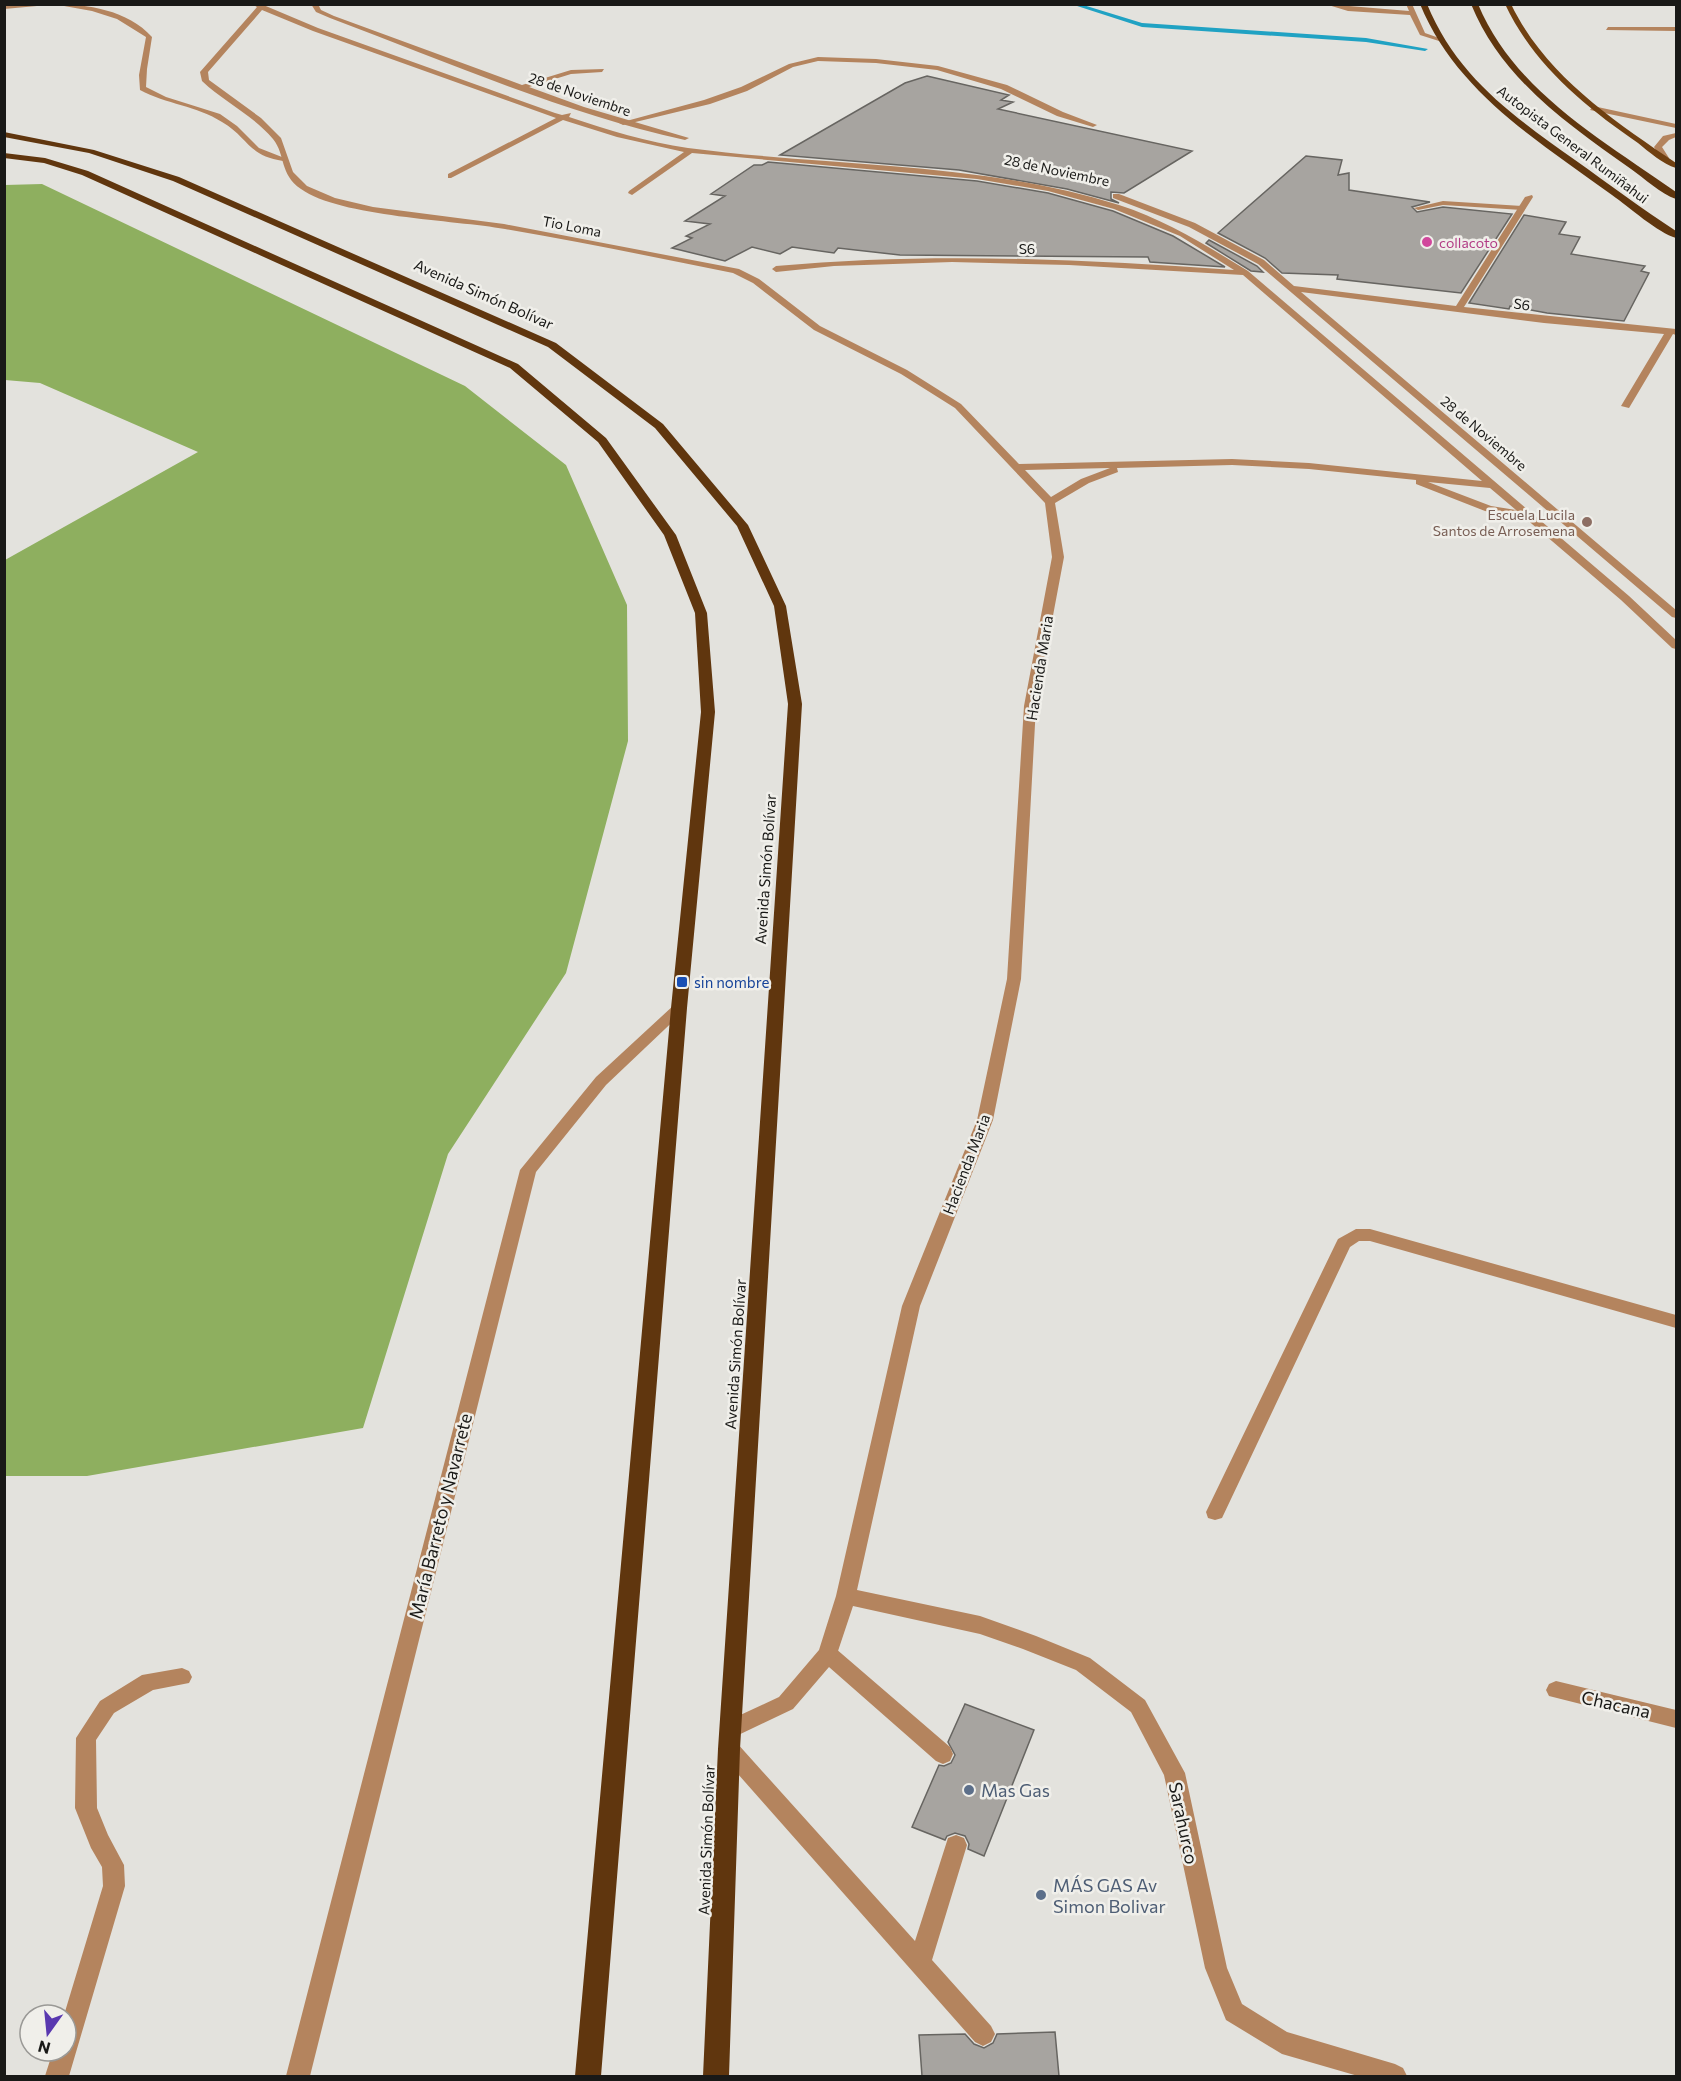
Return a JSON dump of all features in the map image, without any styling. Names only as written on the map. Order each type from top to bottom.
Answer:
[{"type":"highway","name":"Autopista General Rumiñahui","points":[[1423,4],[1439,39],[1469,81],[1506,113],[1677,235]]},
{"type":"highway","name":"Autopista General Rumiñahui","points":[[1474,4],[1478,19],[1494,46],[1522,79],[1564,114],[1677,196]]},
{"type":"highway","name":"Avenida Simón Bolívar","points":[[4,134],[52,140],[106,154],[176,179],[552,345],[658,426],[742,525],[780,606],[795,704],[730,1739],[716,2076]]},
{"type":"highway","points":[[4,155],[45,161],[85,173],[514,366],[602,440],[670,535],[701,613],[708,712],[679,1008],[588,2076]]},
{"type":"main road","points":[[1508,4],[1532,45],[1593,108],[1677,166]]},
{"type":"street","points":[[4,7],[37,4]]},
{"type":"street","points":[[56,4],[81,6],[133,23],[149,37],[147,54],[140,70],[143,88],[157,98],[225,120],[261,155],[283,159]]},
{"type":"street","name":"28 de Noviembre","points":[[314,4],[318,10],[332,17],[424,53],[624,123],[695,140],[962,166],[1083,187],[1123,198],[1192,225],[1233,245],[1278,275],[1530,490],[1555,514],[1677,615]]},
{"type":"street","points":[[1328,4],[1356,9],[1412,13]]},
{"type":"street","points":[[1409,4],[1422,34],[1439,39]]},
{"type":"street","points":[[258,6],[621,136],[691,150],[956,175],[1077,195],[1110,204],[1176,231],[1226,259],[1245,273],[1525,515],[1625,598],[1677,646]]},
{"type":"street","name":"Tio Loma","points":[[258,6],[204,72],[206,81],[278,140],[289,173],[304,188],[333,200],[373,209],[504,226],[736,271],[756,281],[817,328],[904,372],[958,406],[1017,467]]},
{"type":"street","points":[[1608,29],[1677,29]]},
{"type":"street","points":[[401,58],[424,53]]},
{"type":"street","points":[[624,123],[716,99],[744,89],[803,61],[831,59],[938,68],[1004,87],[1060,114],[1094,125]]},
{"type":"street","points":[[520,88],[584,68],[602,70]]},
{"type":"street","points":[[1593,108],[1677,126]]},
{"type":"street","points":[[451,176],[581,109]]},
{"type":"street","points":[[1665,158],[1658,147],[1666,138],[1677,135]]},
{"type":"street","points":[[632,193],[691,150]]},
{"type":"street","points":[[1459,308],[1529,197]]},
{"type":"street","points":[[1418,208],[1443,203],[1522,208]]},
{"type":"street","name":"S6","points":[[776,269],[902,261],[1060,262],[1278,275]]},
{"type":"street","name":"S6","points":[[1257,284],[1555,322],[1673,332]]},
{"type":"street","points":[[1626,406],[1673,332]]},
{"type":"street","points":[[1017,467],[1232,462],[1309,466],[1530,490]]},
{"type":"street","points":[[1017,467],[1050,501],[1085,481],[1131,466]]},
{"type":"street","points":[[1403,476],[1489,509],[1525,515],[1555,514]]},
{"type":"street","name":"Hacienda Maria","points":[[730,1739],[786,1703],[828,1654],[846,1596],[910,1306],[985,1120],[1014,979],[1030,706],[1058,557],[1050,501]]},
{"type":"street","points":[[1625,598],[1677,600]]},
{"type":"street","name":"María Barreto y Navarrete","points":[[298,2076],[528,1170],[601,1081],[679,1008]]},
{"type":"street","points":[[1215,1512],[1344,1243],[1356,1235],[1370,1235],[1677,1322]]},
{"type":"street","name":"Sarahurco","points":[[846,1596],[980,1625],[1029,1642],[1083,1664],[1138,1706],[1174,1773],[1216,1968],[1234,2012],[1282,2042],[1395,2076]]},
{"type":"street","points":[[828,1654],[943,1754]]},
{"type":"street","points":[[78,2007],[114,1886],[113,1865],[86,1808],[86,1738],[107,1707],[149,1681],[182,1677]]},
{"type":"street","name":"Chacana","points":[[1556,1690],[1677,1719]]},
{"type":"street","points":[[730,1739],[983,2034]]},
{"type":"street","points":[[920,1962],[956,1845]]},
{"type":"green space","points":[[42,184],[465,386],[566,465],[627,605],[628,741],[566,973],[448,1154],[363,1428],[87,1476],[5,1476],[5,560],[198,452],[40,383],[5,380],[5,185]]},
{"type":"building","points":[[927,76],[1009,95],[1001,100],[1013,102],[998,109],[1192,151],[1124,193],[1111,192],[1111,199],[1119,203],[1067,189],[959,170],[780,155],[905,83]]},
{"type":"building","points":[[1306,156],[1342,160],[1338,175],[1349,173],[1349,190],[1430,202],[1412,207],[1417,212],[1443,207],[1512,214],[1461,293],[1337,279],[1338,275],[1282,273],[1265,258],[1218,233]]},
{"type":"building","points":[[768,162],[977,181],[1048,193],[1113,211],[1173,236],[1225,267],[1150,262],[1148,257],[900,255],[838,248],[834,253],[792,247],[780,254],[752,247],[725,261],[672,248],[692,238],[686,236],[710,224],[685,221],[725,196],[711,194],[754,165]]},
{"type":"building","points":[[1524,215],[1566,222],[1559,234],[1580,237],[1571,254],[1645,266],[1641,271],[1649,273],[1624,321],[1469,303]]},
{"type":"building","points":[[1209,240],[1257,266],[1263,272],[1251,271],[1206,243]]},
{"type":"building","name":"Mas Gas","points":[[965,1704],[1034,1730],[984,1856],[968,1849],[969,1844],[965,1836],[955,1833],[947,1836],[945,1840],[912,1827],[939,1765],[944,1766],[951,1763],[955,1755],[948,1742]]},
{"type":"building","points":[[1055,2032],[1059,2076],[922,2076],[919,2035],[965,2034],[974,2044],[984,2048],[993,2043],[997,2034]]},
{"type":"waterway","points":[[1073,4],[1142,25],[1366,40],[1425,49]]},
{"type":"place","name":"collacoto","points":[[1427,242]]},
{"type":"place","name":"Escuela Lucila Santos de Arrosemena","points":[[1587,522]]},
{"type":"place","name":"sin nombre","points":[[682,982]]},
{"type":"place","name":"Mas Gas","points":[[969,1790]]},
{"type":"place","name":"MÁS GAS Av Simon Bolivar","points":[[1041,1895]]}]
